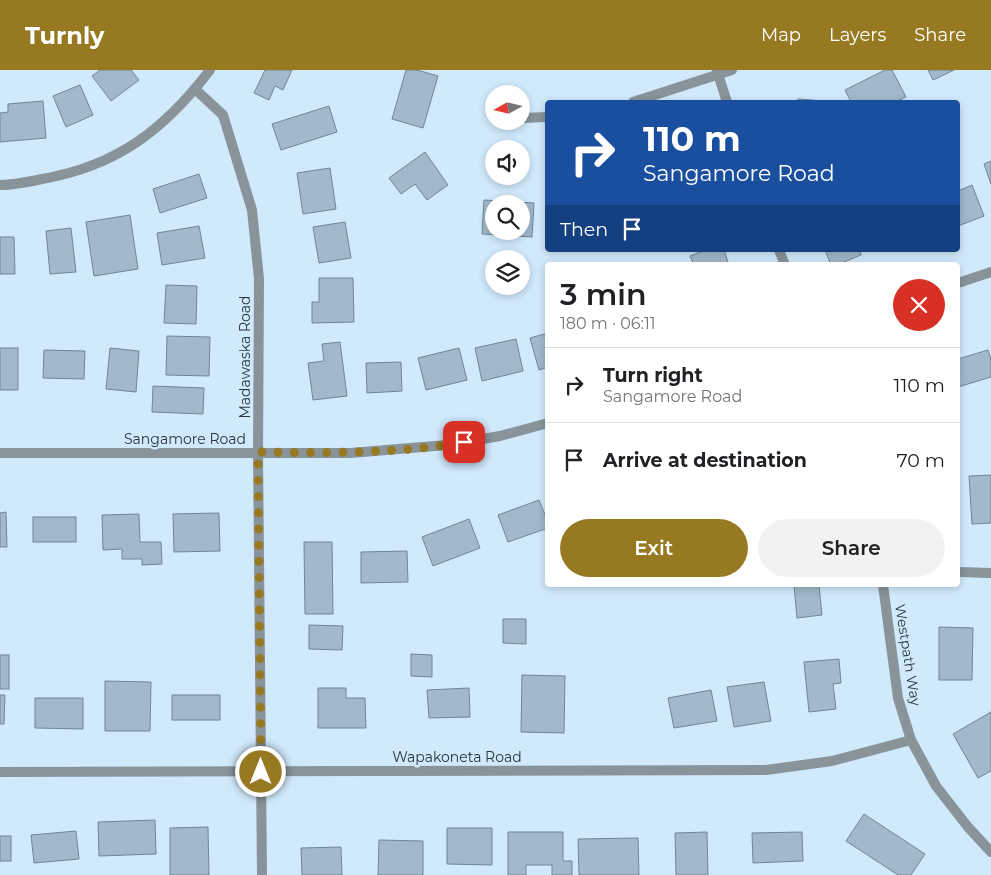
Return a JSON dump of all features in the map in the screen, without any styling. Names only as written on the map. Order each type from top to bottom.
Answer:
[{"type":"street","points":[[0,184],[12,184],[70,174],[106,161],[148,136],[195,89],[210,70]]},
{"type":"street","points":[[639,100],[717,73],[732,70]]},
{"type":"street","points":[[717,73],[726,100]]},
{"type":"street","name":"Madawaska Road","points":[[195,89],[223,115],[252,210],[259,279],[258,452],[262,875]]},
{"type":"street","points":[[530,118],[545,117]]},
{"type":"street","points":[[960,282],[991,272]]},
{"type":"street","name":"Sangamore Road","points":[[0,453],[350,453],[447,446],[545,425]]},
{"type":"street","points":[[960,572],[991,573]]},
{"type":"street","name":"Westpath Way","points":[[882,587],[898,698],[911,740],[936,786],[968,828],[991,852]]},
{"type":"street","name":"Wapakoneta Road","points":[[0,772],[766,770],[832,761],[911,740]]},
{"type":"building","points":[[100,70],[131,70],[139,80],[111,101],[92,76]]},
{"type":"building","points":[[265,70],[292,70],[283,90],[275,86],[269,100],[254,93]]},
{"type":"building","points":[[406,70],[417,70],[438,76],[423,128],[392,119]]},
{"type":"building","points":[[885,70],[892,70],[906,97],[899,100],[850,100],[845,90]]},
{"type":"building","points":[[928,70],[954,70],[933,80]]},
{"type":"building","points":[[80,85],[93,115],[66,127],[53,96]]},
{"type":"building","points":[[43,101],[46,138],[0,142],[0,113],[8,112],[8,104]]},
{"type":"building","points":[[329,106],[337,132],[281,150],[272,124]]},
{"type":"building","points":[[425,152],[448,185],[427,200],[415,184],[401,194],[389,178]]},
{"type":"building","points":[[991,161],[991,184],[984,164]]},
{"type":"building","points":[[330,168],[336,209],[303,214],[297,173]]},
{"type":"building","points":[[199,174],[207,198],[160,213],[153,189]]},
{"type":"building","points":[[972,185],[984,216],[960,225],[960,190]]},
{"type":"building","points":[[484,200],[485,200],[485,234],[482,234]]},
{"type":"building","points":[[530,203],[534,203],[532,237],[530,237]]},
{"type":"building","points":[[130,215],[138,269],[94,276],[86,222]]},
{"type":"building","points":[[345,222],[351,258],[319,263],[313,227]]},
{"type":"building","points":[[199,226],[205,258],[162,265],[157,233]]},
{"type":"building","points":[[71,228],[76,272],[50,274],[46,231]]},
{"type":"building","points":[[0,237],[14,237],[15,274],[0,274]]},
{"type":"building","points":[[701,252],[725,252],[728,262],[693,262],[690,256]]},
{"type":"building","points":[[826,252],[860,252],[861,255],[844,262],[830,262]]},
{"type":"building","points":[[319,278],[353,278],[354,322],[312,323],[312,302],[319,302]]},
{"type":"building","points":[[166,285],[197,286],[196,324],[164,323]]},
{"type":"building","points":[[545,334],[545,368],[539,370],[530,338]]},
{"type":"building","points":[[167,336],[210,337],[209,376],[166,375]]},
{"type":"building","points":[[516,339],[523,371],[482,381],[475,348]]},
{"type":"building","points":[[340,342],[347,396],[313,400],[308,363],[324,361],[322,344]]},
{"type":"building","points":[[0,348],[18,348],[18,390],[0,390]]},
{"type":"building","points":[[110,348],[139,351],[136,392],[106,389]]},
{"type":"building","points":[[459,348],[467,380],[426,390],[418,358]]},
{"type":"building","points":[[44,350],[85,351],[84,379],[43,378]]},
{"type":"building","points":[[988,350],[991,359],[991,377],[960,386],[960,358]]},
{"type":"building","points":[[401,362],[402,391],[367,393],[366,363]]},
{"type":"building","points":[[153,386],[204,388],[203,414],[152,412]]},
{"type":"building","points":[[991,475],[991,523],[972,524],[969,476]]},
{"type":"building","points":[[539,500],[545,515],[545,529],[508,542],[498,515]]},
{"type":"building","points":[[6,512],[7,547],[0,547],[0,513]]},
{"type":"building","points":[[219,513],[220,551],[174,552],[173,514]]},
{"type":"building","points":[[139,514],[140,542],[161,542],[162,564],[142,565],[142,559],[122,559],[122,549],[103,550],[102,515]]},
{"type":"building","points":[[33,517],[76,517],[76,542],[33,542]]},
{"type":"building","points":[[469,519],[480,548],[433,566],[422,537]]},
{"type":"building","points":[[304,542],[332,542],[333,614],[305,614]]},
{"type":"building","points":[[407,551],[408,582],[361,583],[361,552]]},
{"type":"building","points":[[794,587],[819,587],[822,615],[797,618]]},
{"type":"building","points":[[503,619],[526,619],[526,644],[503,643]]},
{"type":"building","points":[[309,625],[343,626],[342,650],[309,649]]},
{"type":"building","points":[[939,627],[973,628],[972,680],[939,680]]},
{"type":"building","points":[[411,654],[432,655],[432,677],[411,676]]},
{"type":"building","points":[[0,655],[9,655],[9,689],[0,689]]},
{"type":"building","points":[[839,659],[841,683],[833,684],[836,709],[809,712],[804,662]]},
{"type":"building","points":[[522,675],[565,676],[564,733],[521,732]]},
{"type":"building","points":[[105,681],[151,682],[150,731],[105,731]]},
{"type":"building","points":[[764,682],[771,721],[734,727],[727,687]]},
{"type":"building","points":[[318,688],[346,688],[346,698],[365,698],[366,728],[318,728]]},
{"type":"building","points":[[469,688],[470,717],[429,718],[427,690]]},
{"type":"building","points":[[711,690],[717,721],[674,728],[668,698]]},
{"type":"building","points":[[0,695],[5,695],[4,724],[0,724]]},
{"type":"building","points":[[172,695],[220,695],[220,720],[172,720]]},
{"type":"building","points":[[35,698],[83,698],[83,729],[35,728]]},
{"type":"building","points":[[991,712],[991,771],[978,778],[953,734]]},
{"type":"building","points":[[864,814],[925,854],[911,875],[898,875],[846,841]]},
{"type":"building","points":[[155,820],[156,854],[99,856],[98,822]]},
{"type":"building","points":[[208,827],[209,875],[170,875],[170,828]]},
{"type":"building","points":[[447,828],[492,828],[492,865],[447,864]]},
{"type":"building","points":[[76,831],[79,859],[34,863],[31,835]]},
{"type":"building","points":[[508,832],[563,832],[563,861],[572,861],[572,875],[552,875],[552,865],[526,865],[526,875],[508,875]]},
{"type":"building","points":[[707,832],[708,875],[676,875],[675,833]]},
{"type":"building","points":[[802,832],[803,861],[753,863],[752,833]]},
{"type":"building","points":[[0,836],[11,836],[11,861],[0,861]]},
{"type":"building","points":[[638,838],[639,875],[579,875],[578,839]]},
{"type":"building","points":[[379,840],[423,841],[423,875],[378,875]]},
{"type":"building","points":[[341,847],[342,875],[302,875],[301,848]]},
{"type":"route","points":[[261,772],[258,452],[350,453],[447,446],[464,442]]}]
